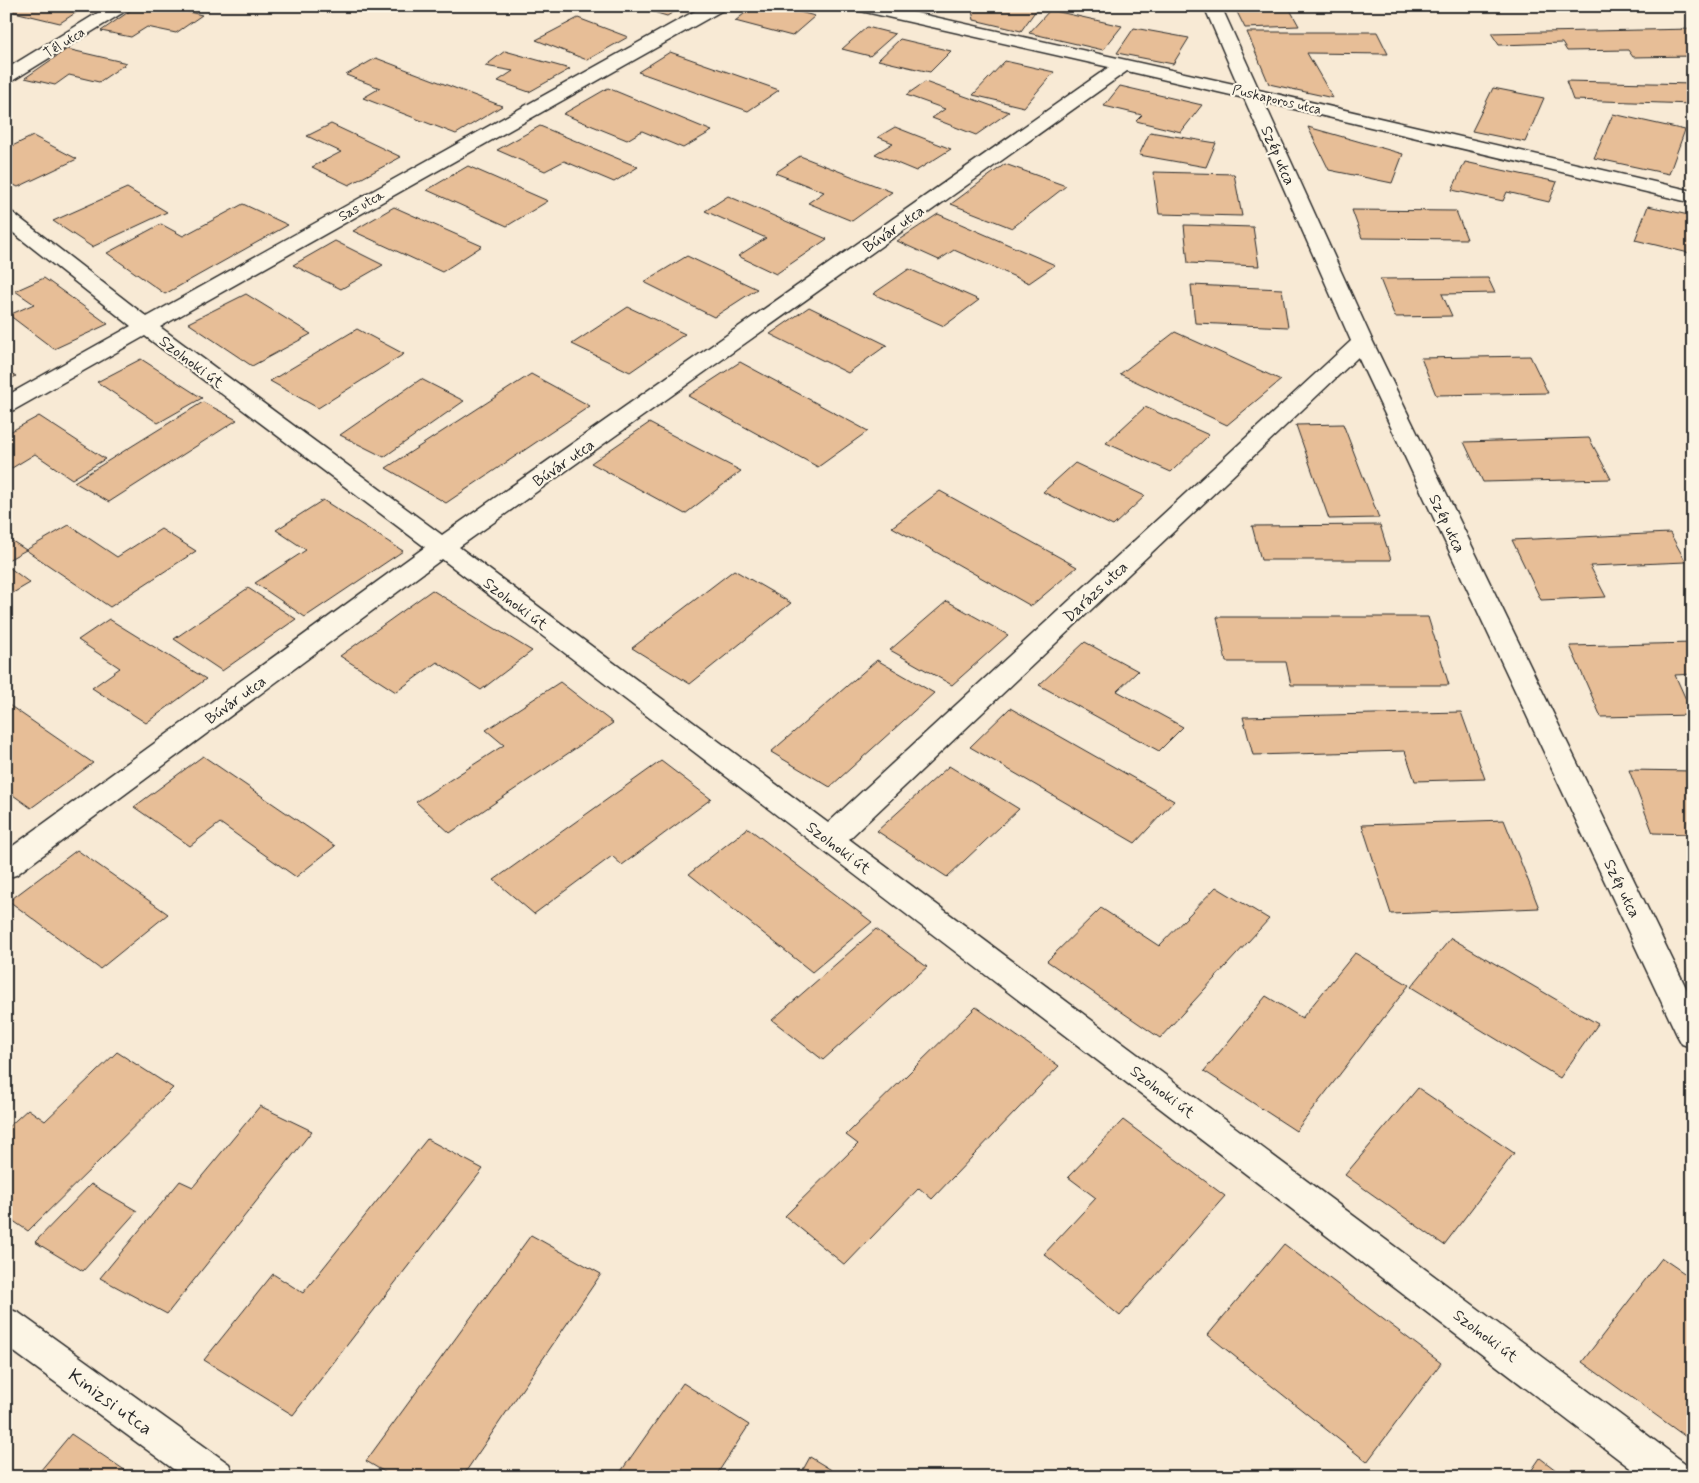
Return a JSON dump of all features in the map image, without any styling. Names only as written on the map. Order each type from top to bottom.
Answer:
[{"type":"street","name":"Tél utca","points":[[6,77],[121,6]]},
{"type":"street","name":"Sas utca","points":[[6,405],[717,6]]},
{"type":"street","name":"Puskaporos utca","points":[[861,6],[961,21],[1125,64],[1693,197]]},
{"type":"street","name":"Szép utca","points":[[1212,6],[1362,342],[1693,1035]]},
{"type":"street","name":"Búvár utca","points":[[6,866],[442,548],[1125,64]]},
{"type":"street","name":"Szolnoki út","points":[[6,217],[145,326],[1673,1477]]},
{"type":"street","name":"Darázs utca","points":[[829,840],[1362,342]]},
{"type":"street","name":"Kinizsi utca","points":[[6,1326],[216,1477]]},
{"type":"building","points":[[6,6],[86,6],[60,23],[6,10]]},
{"type":"building","points":[[137,6],[162,6],[202,15],[176,33],[147,27],[131,37],[101,31]]},
{"type":"building","points":[[647,6],[684,6],[667,16],[643,9]]},
{"type":"building","points":[[754,6],[776,6],[815,16],[792,36],[735,21]]},
{"type":"building","points":[[971,6],[1039,6],[1021,31],[974,20]]},
{"type":"building","points":[[1234,6],[1288,6],[1299,26],[1245,28]]},
{"type":"building","points":[[1577,6],[1673,6],[1675,8],[1579,9]]},
{"type":"building","points":[[1050,10],[1122,26],[1103,50],[1029,33]]},
{"type":"building","points":[[578,18],[628,37],[587,60],[536,40]]},
{"type":"building","points":[[867,27],[895,34],[870,56],[842,49]]},
{"type":"building","points":[[1134,28],[1189,38],[1173,64],[1117,53]]},
{"type":"building","points":[[1693,29],[1693,56],[1633,57],[1628,50],[1567,51],[1562,43],[1499,45],[1491,33]]},
{"type":"building","points":[[1247,32],[1377,32],[1388,54],[1307,53],[1333,98],[1269,84]]},
{"type":"building","points":[[900,39],[951,51],[930,72],[878,60]]},
{"type":"building","points":[[67,49],[127,63],[99,82],[69,75],[55,85],[25,78]]},
{"type":"building","points":[[505,51],[570,69],[529,92],[498,81],[513,71],[485,66]]},
{"type":"building","points":[[670,52],[779,90],[748,111],[638,72]]},
{"type":"building","points":[[376,58],[502,106],[456,134],[363,98],[380,88],[346,75]]},
{"type":"building","points":[[1005,61],[1054,72],[1024,107],[973,95]]},
{"type":"building","points":[[1566,81],[1693,84],[1693,104],[1573,100]]},
{"type":"building","points":[[925,82],[1009,112],[976,135],[932,118],[945,109],[906,95]]},
{"type":"building","points":[[1120,86],[1202,105],[1181,132],[1136,121],[1142,115],[1104,106]]},
{"type":"building","points":[[608,88],[712,131],[683,148],[642,131],[627,140],[563,114]]},
{"type":"building","points":[[1493,88],[1544,98],[1525,142],[1472,131]]},
{"type":"building","points":[[1613,114],[1685,130],[1669,174],[1594,158]]},
{"type":"building","points":[[331,124],[401,157],[349,185],[312,167],[341,152],[307,136]]},
{"type":"building","points":[[540,126],[638,167],[614,182],[564,161],[545,171],[497,150]]},
{"type":"building","points":[[895,127],[951,149],[916,171],[875,154],[893,143],[878,137]]},
{"type":"building","points":[[1308,127],[1403,154],[1392,183],[1329,170]]},
{"type":"building","points":[[1150,132],[1216,143],[1206,167],[1139,155]]},
{"type":"building","points":[[33,136],[77,159],[18,187],[6,181],[6,149]]},
{"type":"building","points":[[800,156],[892,192],[852,221],[808,203],[824,192],[775,173]]},
{"type":"building","points":[[1465,162],[1557,182],[1549,202],[1507,192],[1503,201],[1452,190]]},
{"type":"building","points":[[1005,164],[1066,186],[1012,228],[951,204]]},
{"type":"building","points":[[468,166],[548,201],[507,226],[427,190]]},
{"type":"building","points":[[1153,172],[1234,174],[1242,216],[1159,214]]},
{"type":"building","points":[[127,188],[167,212],[92,247],[53,221]]},
{"type":"building","points":[[728,196],[827,239],[776,274],[738,256],[766,238],[705,211]]},
{"type":"building","points":[[243,204],[288,225],[165,294],[107,253],[161,224],[183,236]]},
{"type":"building","points":[[1648,206],[1693,216],[1693,254],[1635,240]]},
{"type":"building","points":[[394,207],[482,246],[442,272],[353,231]]},
{"type":"building","points":[[1352,210],[1456,211],[1467,239],[1362,238]]},
{"type":"building","points":[[938,214],[1055,265],[1029,283],[954,250],[939,260],[897,241]]},
{"type":"building","points":[[1184,225],[1253,227],[1259,266],[1188,263]]},
{"type":"building","points":[[335,241],[383,265],[341,289],[293,265]]},
{"type":"building","points":[[687,256],[757,289],[714,317],[644,282]]},
{"type":"building","points":[[909,269],[979,300],[944,326],[873,294]]},
{"type":"building","points":[[44,278],[108,324],[54,349],[9,315],[34,304],[15,291]]},
{"type":"building","points":[[1488,278],[1495,293],[1442,294],[1452,316],[1395,317],[1380,279]]},
{"type":"building","points":[[1191,285],[1282,289],[1288,327],[1195,323]]},
{"type":"building","points":[[246,294],[311,334],[252,366],[188,323]]},
{"type":"building","points":[[628,307],[685,334],[630,372],[572,344]]},
{"type":"building","points":[[809,307],[887,345],[848,373],[770,334]]},
{"type":"building","points":[[357,329],[404,354],[318,408],[270,381]]},
{"type":"building","points":[[1175,332],[1281,380],[1227,425],[1120,374]]},
{"type":"building","points":[[1530,356],[1548,393],[1436,395],[1421,358]]},
{"type":"building","points":[[141,359],[202,398],[158,423],[97,382]]},
{"type":"building","points":[[740,362],[868,431],[818,467],[688,396]]},
{"type":"building","points":[[6,370],[16,376],[6,382]]},
{"type":"building","points":[[531,374],[590,406],[446,503],[386,468]]},
{"type":"building","points":[[421,379],[464,401],[384,457],[340,435]]},
{"type":"building","points":[[203,402],[237,420],[109,502],[74,482]]},
{"type":"building","points":[[1145,407],[1209,435],[1171,472],[1106,443]]},
{"type":"building","points":[[39,416],[105,459],[72,479],[35,454],[12,468],[6,464],[6,434]]},
{"type":"building","points":[[649,423],[741,471],[685,514],[591,463]]},
{"type":"building","points":[[1343,424],[1379,518],[1329,519],[1296,425]]},
{"type":"building","points":[[1589,438],[1611,479],[1483,482],[1464,442]]},
{"type":"building","points":[[1075,463],[1145,496],[1113,526],[1043,492]]},
{"type":"building","points":[[940,491],[1077,567],[1031,606],[892,527]]},
{"type":"building","points":[[323,500],[403,551],[305,617],[255,583],[306,550],[276,530]]},
{"type":"building","points":[[69,525],[117,557],[161,529],[196,551],[110,607],[26,550]]},
{"type":"building","points":[[1380,525],[1391,560],[1261,560],[1252,526]]},
{"type":"building","points":[[1670,533],[1686,562],[1590,566],[1606,597],[1541,600],[1512,540]]},
{"type":"building","points":[[6,537],[26,550],[6,561]]},
{"type":"building","points":[[6,565],[30,583],[6,597]]},
{"type":"building","points":[[734,570],[791,603],[690,684],[632,648]]},
{"type":"building","points":[[248,588],[296,619],[222,671],[174,639]]},
{"type":"building","points":[[432,590],[532,651],[481,690],[437,662],[396,692],[340,656]]},
{"type":"building","points":[[947,601],[1008,635],[952,685],[890,650]]},
{"type":"building","points":[[1217,617],[1428,617],[1449,685],[1291,685],[1286,662],[1226,662]]},
{"type":"building","points":[[109,619],[206,679],[146,723],[92,688],[120,668],[78,640]]},
{"type":"building","points":[[1085,642],[1138,671],[1117,691],[1183,727],[1159,751],[1039,685]]},
{"type":"building","points":[[1693,643],[1693,674],[1675,675],[1693,715],[1601,717],[1570,646]]},
{"type":"building","points":[[877,660],[934,693],[830,787],[771,752]]},
{"type":"building","points":[[560,682],[613,723],[450,833],[416,802],[504,745],[486,730]]},
{"type":"building","points":[[6,703],[93,763],[31,808],[6,790]]},
{"type":"building","points":[[1010,708],[1174,801],[1135,843],[970,747]]},
{"type":"building","points":[[1461,712],[1485,779],[1415,781],[1405,751],[1253,755],[1243,717]]},
{"type":"building","points":[[203,756],[335,846],[296,877],[220,823],[190,846],[134,807]]},
{"type":"building","points":[[661,761],[711,799],[622,865],[612,856],[534,914],[494,880]]},
{"type":"building","points":[[949,766],[1019,809],[947,877],[877,831]]},
{"type":"building","points":[[1629,770],[1693,771],[1693,834],[1653,833]]},
{"type":"building","points":[[1504,820],[1539,908],[1391,914],[1362,825]]},
{"type":"building","points":[[748,828],[872,922],[812,972],[689,874]]},
{"type":"building","points":[[77,850],[168,914],[100,969],[9,901]]},
{"type":"building","points":[[1216,887],[1269,919],[1160,1038],[1047,961],[1101,908],[1159,946]]},
{"type":"building","points":[[876,929],[927,967],[823,1060],[772,1020]]},
{"type":"building","points":[[1451,938],[1598,1024],[1560,1078],[1411,987]]},
{"type":"building","points":[[1355,953],[1409,985],[1296,1131],[1204,1071],[1266,996],[1302,1018]]},
{"type":"building","points":[[976,1007],[1059,1066],[932,1199],[919,1188],[845,1265],[785,1216],[858,1144],[846,1135]]},
{"type":"building","points":[[117,1052],[173,1088],[28,1231],[6,1216],[6,1129],[28,1109],[45,1121]]},
{"type":"building","points":[[1418,1088],[1514,1153],[1444,1245],[1345,1175]]},
{"type":"building","points":[[260,1106],[312,1131],[167,1314],[100,1278],[180,1181],[193,1187]]},
{"type":"building","points":[[1123,1120],[1225,1196],[1120,1316],[1044,1254],[1096,1198],[1068,1177]]},
{"type":"building","points":[[427,1139],[483,1169],[293,1415],[204,1360],[273,1274],[303,1293]]},
{"type":"building","points":[[91,1184],[137,1211],[83,1271],[35,1242]]},
{"type":"building","points":[[531,1235],[601,1274],[462,1477],[393,1477],[366,1461]]},
{"type":"building","points":[[1284,1244],[1441,1363],[1367,1462],[1208,1335]]},
{"type":"building","points":[[1662,1258],[1693,1279],[1693,1442],[1582,1362]]},
{"type":"building","points":[[683,1383],[749,1425],[715,1477],[617,1477]]},
{"type":"building","points":[[71,1434],[135,1477],[35,1477]]},
{"type":"building","points":[[810,1457],[843,1477],[799,1477]]},
{"type":"building","points":[[1540,1458],[1565,1477],[1527,1477]]}]
